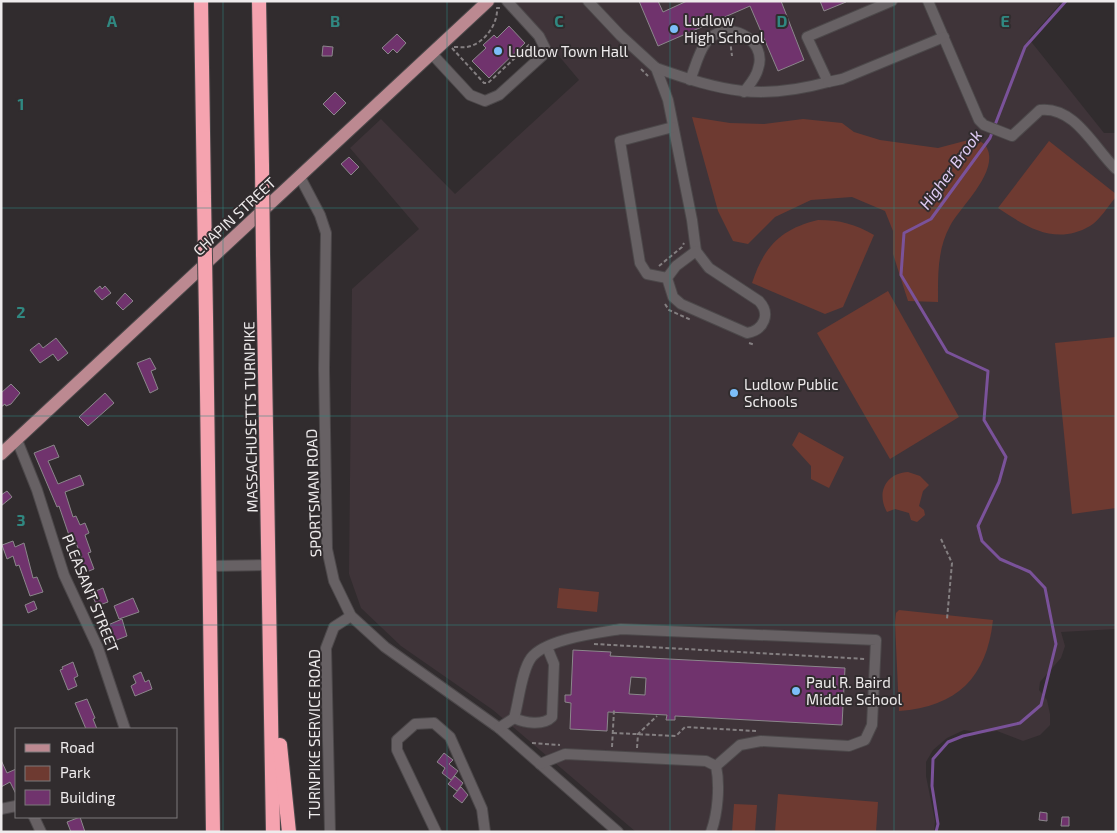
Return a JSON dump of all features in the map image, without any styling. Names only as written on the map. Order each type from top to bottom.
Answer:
[{"type":"highway","points":[[201,1],[213,832]]},
{"type":"highway","name":"MASSACHUSETTS TURNPIKE","points":[[259,1],[273,832]]},
{"type":"highway","points":[[270,623],[289,832]]},
{"type":"main road","name":"CHAPIN STREET","points":[[1,454],[432,54],[449,45],[488,1]]},
{"type":"street","points":[[588,1],[620,35],[656,68],[690,80],[744,92],[775,93],[842,79],[944,37]]},
{"type":"street","points":[[828,82],[807,37],[892,1]]},
{"type":"street","points":[[928,1],[979,120],[984,125],[1012,136],[1040,110],[1056,111],[1076,124],[1116,169]]},
{"type":"street","points":[[432,54],[470,95],[485,101],[499,95],[543,55],[545,48],[539,36],[505,6]]},
{"type":"street","points":[[690,80],[705,44],[712,37],[729,30],[747,36],[758,50],[758,69],[744,92]]},
{"type":"street","points":[[656,68],[668,100],[692,220],[696,251],[709,268],[764,306],[766,314],[764,323],[759,329],[747,333],[681,304],[673,297],[662,278],[647,274],[640,263],[620,141],[673,127]]},
{"type":"street","name":"SPORTSMAN ROAD","points":[[300,177],[320,215],[326,233],[324,369],[327,549],[334,581],[352,616],[385,647],[499,728],[613,830]]},
{"type":"street","points":[[662,278],[696,251]]},
{"type":"street","name":"PLEASANT STREET","points":[[17,440],[37,490],[64,574],[98,648],[125,728]]},
{"type":"street","points":[[210,566],[269,565]]},
{"type":"street","name":"TURNPIKE SERVICE ROAD","points":[[330,832],[326,648],[334,627],[352,616]]},
{"type":"street","points":[[499,728],[514,718],[526,668],[538,651],[547,647],[621,629],[876,640],[872,725],[865,740],[850,746],[760,741],[740,745],[716,766]]},
{"type":"street","points":[[514,718],[521,722],[542,722],[552,717],[554,664],[547,647]]},
{"type":"street","points":[[436,832],[397,750],[397,740],[415,724],[434,723],[450,737],[482,809],[485,832]]},
{"type":"street","points":[[540,764],[565,754],[706,762],[716,766]]},
{"type":"street","points":[[711,832],[715,820],[718,777],[716,766]]},
{"type":"street","points":[[1,809],[15,806]]},
{"type":"street","points":[[34,818],[41,832]]},
{"type":"path","points":[[449,45],[471,46],[477,43],[492,28],[496,21],[497,8],[505,6]]},
{"type":"path","points":[[729,30],[732,56]]},
{"type":"path","points":[[449,45],[484,83],[488,83],[531,43],[530,39]]},
{"type":"path","points":[[637,64],[649,77]]},
{"type":"path","points":[[662,278],[658,267],[682,247],[685,237]]},
{"type":"path","points":[[664,301],[668,310],[696,323]]},
{"type":"path","points":[[746,342],[754,345]]},
{"type":"path","points":[[941,539],[952,564],[947,619]]},
{"type":"path","points":[[588,644],[865,658],[868,665]]},
{"type":"path","points":[[612,747],[614,710]]},
{"type":"path","points":[[637,748],[638,734],[657,716]]},
{"type":"path","points":[[612,733],[676,736],[685,728],[763,732]]},
{"type":"shaded area","name":"Ludlow Public Schools","points":[[513,1],[1057,1],[1060,4],[1029,39],[1104,133],[1116,133],[1116,629],[1061,632],[1065,646],[1061,658],[1040,682],[1039,690],[1047,700],[1050,725],[1040,735],[1023,741],[997,731],[983,733],[964,730],[947,738],[933,750],[926,762],[926,776],[935,821],[934,832],[636,832],[493,710],[401,646],[361,608],[349,574],[352,289],[419,229],[350,148],[381,119],[455,194],[579,80]]},
{"type":"green space","points":[[692,117],[730,123],[764,124],[803,119],[842,123],[854,132],[880,140],[938,148],[976,138],[986,147],[989,157],[988,168],[977,189],[955,218],[946,235],[940,254],[938,302],[908,301],[893,254],[893,231],[885,211],[852,197],[811,200],[775,217],[748,244],[733,241],[718,211]]},
{"type":"green space","points":[[1049,141],[1116,194],[1116,197],[1097,220],[1090,226],[1077,232],[1053,234],[1042,232],[1019,222],[998,208]]},
{"type":"green space","points":[[818,220],[847,223],[874,235],[843,307],[825,314],[752,283],[762,259],[776,241],[794,228]]},
{"type":"green space","points":[[888,291],[959,417],[890,459],[817,333]]},
{"type":"green space","points":[[1116,337],[1116,508],[1072,514],[1055,343]]},
{"type":"green space","points":[[799,432],[844,457],[829,488],[811,479],[811,466],[792,445]]},
{"type":"green space","points":[[908,472],[920,476],[929,485],[923,491],[919,506],[924,510],[925,515],[917,522],[911,520],[909,513],[895,509],[887,512],[884,505],[883,491],[885,485],[894,476]]},
{"type":"green space","points":[[559,588],[599,592],[597,612],[557,608]]},
{"type":"green space","points":[[899,610],[993,620],[990,640],[984,658],[976,673],[966,685],[953,695],[937,703],[899,711],[895,623],[896,613]]},
{"type":"green space","points":[[778,794],[878,802],[876,832],[775,832]]},
{"type":"green space","points":[[734,804],[757,805],[755,832],[732,832]]},
{"type":"building","name":"Ludlow High School","points":[[639,1],[658,1],[663,12],[687,1],[781,1],[804,60],[778,71],[750,6],[658,46]]},
{"type":"building","points":[[820,1],[846,1],[846,2],[824,11]]},
{"type":"building","points":[[509,26],[525,43],[489,78],[472,61],[486,48],[483,45],[494,35],[497,38]]},
{"type":"building","points":[[397,34],[406,43],[397,53],[393,49],[388,54],[382,48]]},
{"type":"building","points":[[323,46],[333,47],[332,56],[322,56]]},
{"type":"building","points":[[335,92],[346,103],[334,115],[323,104]]},
{"type":"building","points":[[349,157],[359,167],[351,175],[341,164]]},
{"type":"building","points":[[100,286],[102,289],[105,286],[111,293],[102,300],[94,291]]},
{"type":"building","points":[[125,293],[133,301],[123,310],[116,303]]},
{"type":"building","points":[[56,338],[68,353],[58,361],[53,354],[40,363],[30,350],[39,343],[43,348]]},
{"type":"building","points":[[150,358],[156,369],[151,371],[158,389],[150,393],[137,363]]},
{"type":"building","points":[[11,384],[20,393],[11,404],[6,406],[5,404],[1,407],[1,393]]},
{"type":"building","points":[[105,393],[114,403],[88,426],[79,417]]},
{"type":"building","points":[[54,445],[59,457],[48,461],[58,484],[80,475],[84,485],[65,492],[73,517],[76,516],[80,525],[85,523],[89,533],[85,535],[91,552],[88,553],[94,569],[84,573],[78,560],[82,558],[76,543],[72,544],[59,506],[57,507],[34,453]]},
{"type":"building","points":[[7,491],[12,497],[1,506],[1,495]]},
{"type":"building","points":[[13,541],[15,547],[24,543],[33,578],[37,577],[43,592],[30,596],[19,565],[16,566],[13,556],[7,559],[2,545]]},
{"type":"building","points":[[103,588],[108,602],[97,606],[91,593]]},
{"type":"building","points":[[133,598],[139,612],[119,619],[114,606]]},
{"type":"building","points":[[34,601],[37,609],[28,613],[25,605]]},
{"type":"building","points":[[122,619],[127,636],[114,641],[108,625]]},
{"type":"building","name":"Paul R. Baird Middle School","points":[[573,650],[611,652],[610,656],[845,668],[842,725],[675,716],[675,720],[666,720],[667,715],[608,712],[607,731],[570,729],[571,703],[565,702],[565,695],[571,695]],"holes":[[[631,677],[646,678],[645,695],[629,694]]]},
{"type":"building","points":[[73,662],[78,676],[74,678],[77,686],[68,690],[60,670],[63,669],[62,667]]},
{"type":"building","points":[[141,672],[145,682],[149,680],[152,689],[135,696],[131,686],[136,683],[133,676]]},
{"type":"building","points":[[87,699],[95,718],[93,719],[97,728],[86,728],[75,703]]},
{"type":"building","points":[[444,753],[453,760],[449,764],[458,771],[451,780],[442,773],[445,768],[437,762]]},
{"type":"building","points":[[1,760],[7,773],[15,769],[15,792],[10,782],[1,787]]},
{"type":"building","points":[[455,776],[463,783],[457,791],[448,784]]},
{"type":"building","points":[[461,787],[468,795],[462,803],[453,796]]},
{"type":"building","points":[[1040,812],[1047,813],[1047,821],[1039,820]]},
{"type":"building","points":[[1062,817],[1069,817],[1069,826],[1061,826]]},
{"type":"building","points":[[80,818],[85,832],[71,832],[67,822]]},
{"type":"waterway","name":"Higher Brook","points":[[936,832],[938,824],[932,786],[933,759],[948,742],[963,736],[1020,723],[1041,705],[1056,644],[1045,588],[1030,572],[1000,559],[982,541],[978,526],[999,482],[1006,457],[984,420],[988,371],[947,352],[901,275],[904,233],[931,219],[990,138],[1025,47],[1066,1]]},
{"type":"place","name":"Ludlow High School","points":[[674,29]]},
{"type":"place","name":"Ludlow Town Hall","points":[[498,51]]},
{"type":"place","name":"Ludlow Public Schools","points":[[734,393]]},
{"type":"place","name":"Paul R. Baird Middle School","points":[[796,691]]}]
